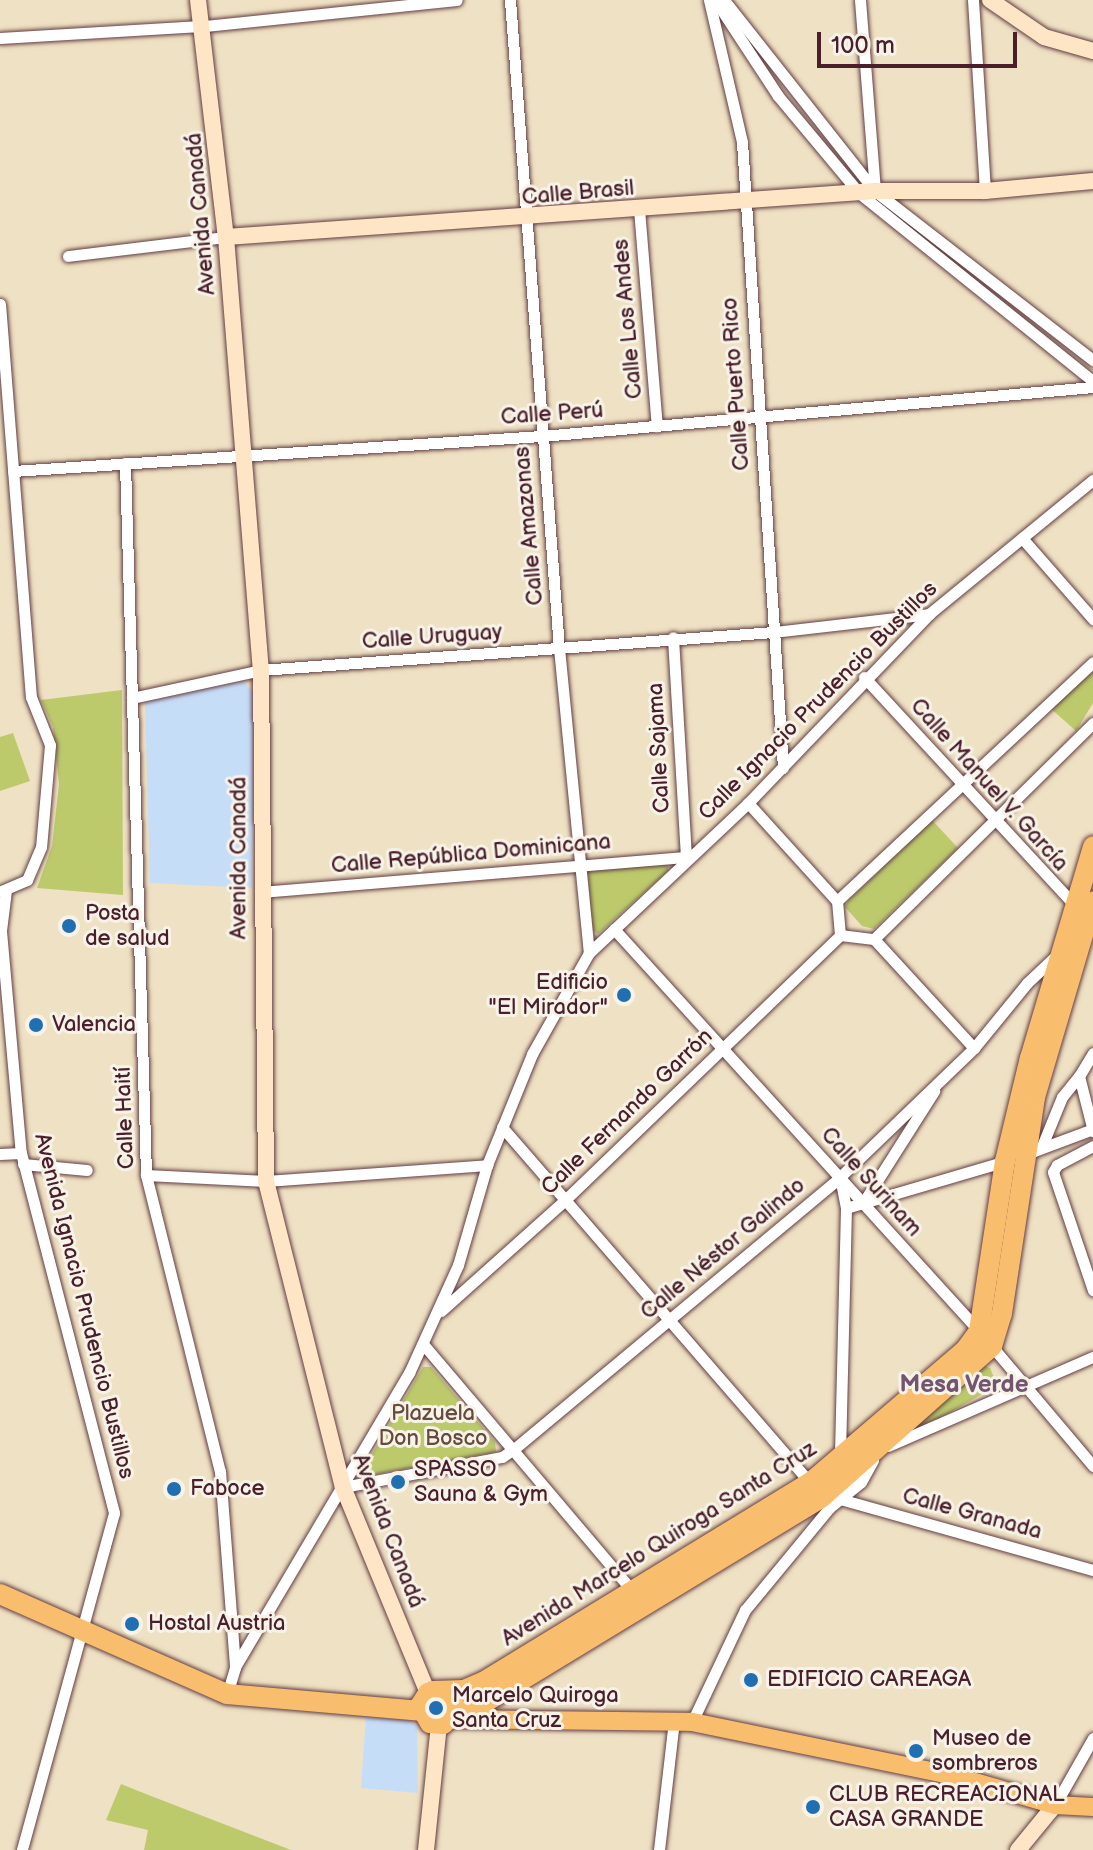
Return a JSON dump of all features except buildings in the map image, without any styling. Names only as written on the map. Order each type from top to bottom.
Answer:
[{"type":"highway","points":[[985,1338],[1065,955],[1086,906],[1093,846]]},
{"type":"highway","name":"Avenida Marcelo Quiroga Santa Cruz","points":[[448,1709],[824,1493],[877,1453],[985,1338]]},
{"type":"highway","name":"Avenida Marcelo Quiroga Santa Cruz","points":[[824,1493],[840,1457],[966,1349],[985,1338]]},
{"type":"highway","points":[[0,1594],[227,1694],[448,1709]]},
{"type":"highway","name":"Avenida Marcelo Quiroga Santa Cruz","points":[[448,1709],[483,1682],[638,1598]]},
{"type":"main road","name":"Avenida Canadá","points":[[198,0],[205,26],[226,237],[261,670],[260,892],[266,1181],[343,1487],[448,1709]]},
{"type":"main road","points":[[990,0],[1044,37],[1093,51]]},
{"type":"main road","name":"Calle Brasil","points":[[226,237],[743,204],[867,192],[985,191],[1093,181]]},
{"type":"main road","points":[[426,1850],[448,1709],[683,1721],[950,1775],[1055,1805],[1093,1807]]},
{"type":"main road","points":[[1018,1850],[1055,1805]]},
{"type":"street","points":[[0,38],[205,26],[457,0]]},
{"type":"street","name":"Calle Amazonas","points":[[510,0],[559,648],[589,953]]},
{"type":"street","points":[[712,0],[778,96],[867,192],[1093,381]]},
{"type":"street","name":"Calle Puerto Rico","points":[[712,0],[742,142],[743,204],[783,768]]},
{"type":"street","points":[[724,0],[867,192],[1093,360]]},
{"type":"street","points":[[860,0],[867,192]]},
{"type":"street","points":[[973,0],[985,191]]},
{"type":"street","name":"Calle Los Andes","points":[[639,209],[657,426]]},
{"type":"street","name":"Calle Brasil","points":[[68,256],[226,237]]},
{"type":"street","points":[[0,304],[31,697],[50,745],[41,847],[27,880],[3,890],[0,877]]},
{"type":"street","name":"Calle Perú","points":[[13,471],[542,436],[1093,387]]},
{"type":"street","name":"Calle Haití","points":[[125,463],[146,1175],[214,1436],[235,1667]]},
{"type":"street","name":"Calle Ignacio Prudencio Bustillos","points":[[227,1694],[235,1667],[343,1487],[438,1314],[458,1265],[487,1165],[532,1054],[589,953],[686,857],[748,803],[864,677],[929,614],[1093,480]]},
{"type":"street","points":[[1022,538],[1093,619]]},
{"type":"street","name":"Calle Uruguay","points":[[132,698],[261,670],[673,637],[774,632],[929,614]]},
{"type":"street","name":"Calle Sajama","points":[[673,637],[686,857]]},
{"type":"street","points":[[837,901],[1093,662]]},
{"type":"street","name":"Calle Manuel V. García","points":[[864,677],[994,822],[1086,906]]},
{"type":"street","points":[[874,939],[1093,723]]},
{"type":"street","points":[[748,803],[837,901],[840,935],[874,939],[974,1048]]},
{"type":"street","name":"Calle República Dominicana","points":[[260,892],[580,863],[686,857]]},
{"type":"street","name":"Avenida Ignacio Prudencio Bustillos","points":[[3,890],[1,930],[22,1158],[114,1513],[22,1850]]},
{"type":"street","name":"Calle Surinam","points":[[614,929],[725,1047],[985,1338],[1093,1466]]},
{"type":"street","name":"Calle Fernando Garrón","points":[[438,1314],[565,1200],[840,935]]},
{"type":"street","name":"Calle Néstor Galindo","points":[[343,1487],[502,1457],[514,1449],[840,1177],[1065,955]]},
{"type":"street","points":[[1024,1154],[1093,1053]]},
{"type":"street","points":[[863,1203],[945,1073]]},
{"type":"street","points":[[846,1208],[1024,1154],[1093,1129],[1079,1076]]},
{"type":"street","points":[[502,1127],[824,1493],[745,1610],[683,1721],[659,1850]]},
{"type":"street","points":[[1093,1146],[1057,1165],[1053,1172],[1093,1290]]},
{"type":"street","points":[[0,1154],[87,1170]]},
{"type":"street","points":[[146,1175],[266,1181],[487,1165]]},
{"type":"street","points":[[840,1177],[846,1208],[840,1457]]},
{"type":"street","points":[[423,1344],[638,1598]]},
{"type":"street","points":[[877,1453],[1024,1383],[1093,1357]]},
{"type":"street","name":"Calle Granada","points":[[824,1493],[1093,1570]]},
{"type":"street","points":[[1055,1805],[1093,1738]]},
{"type":"shaded area","points":[[242,680],[254,693],[252,888],[150,883],[145,702]]},
{"type":"shaded area","points":[[366,1718],[407,1719],[417,1726],[418,1793],[361,1788]]},
{"type":"green space","points":[[1093,663],[1093,703],[1076,731],[1048,706]]},
{"type":"green space","points":[[122,690],[123,895],[37,888],[52,846],[59,784],[53,727],[41,700]]},
{"type":"green space","points":[[13,733],[30,781],[0,791],[0,737]]},
{"type":"green space","points":[[932,820],[958,848],[874,929],[862,926],[845,907],[848,901]]},
{"type":"green space","points":[[667,864],[669,870],[598,934],[591,929],[588,869]]},
{"type":"green space","points":[[981,1365],[990,1368],[995,1380],[986,1392],[908,1436],[906,1430]]},
{"type":"green space","name":"Plazuela Don Bosco","points":[[423,1367],[431,1367],[495,1442],[496,1452],[366,1476],[362,1471]]},
{"type":"green space","points":[[121,1784],[291,1850],[144,1850],[148,1830],[106,1820]]},
{"type":"place","name":"Posta de salud","points":[[69,926]]},
{"type":"place","name":"Edificio \"El Mirador\"","points":[[624,995]]},
{"type":"place","name":"Valencia","points":[[36,1025]]},
{"type":"place","name":"SPASSO Sauna & Gym","points":[[398,1482]]},
{"type":"place","name":"Faboce","points":[[174,1489]]},
{"type":"place","name":"Hostal Austria","points":[[132,1624]]},
{"type":"place","name":"EDIFICIO CAREAGA","points":[[751,1680]]},
{"type":"place","name":"Marcelo Quiroga Santa Cruz","points":[[436,1708]]},
{"type":"place","name":"Museo de sombreros","points":[[916,1751]]},
{"type":"place","name":"CLUB RECREACIONAL CASA GRANDE","points":[[813,1807]]},
{"type":"district","name":"Mesa Verde","points":[[964,1385]]}]
